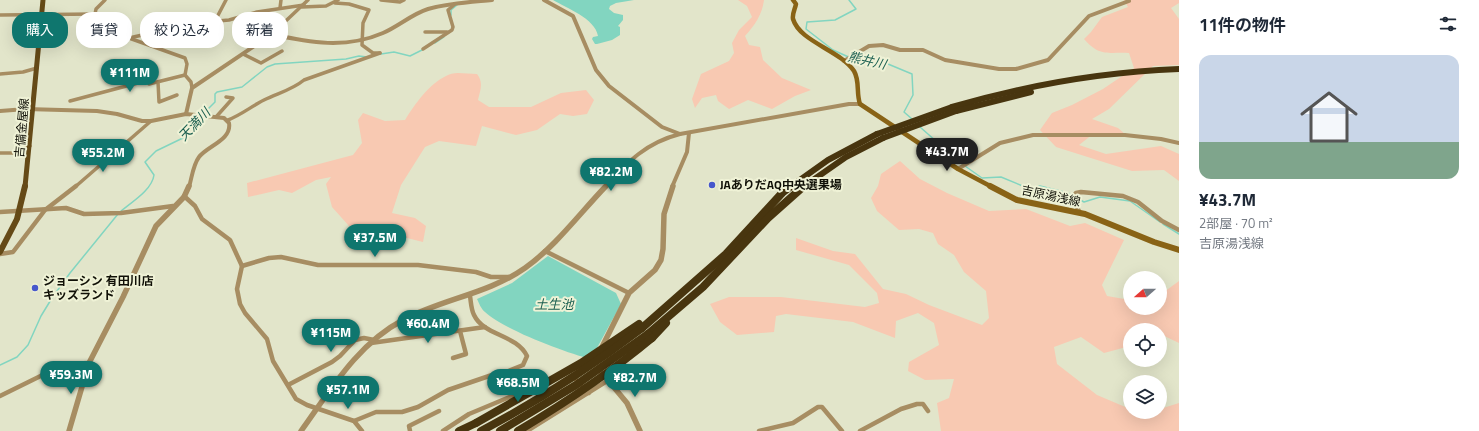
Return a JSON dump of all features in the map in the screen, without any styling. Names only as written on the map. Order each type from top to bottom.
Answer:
[{"type":"highway","points":[[500,431],[570,390],[605,366],[645,331],[726,254],[766,210],[794,184],[835,155],[880,136],[954,109],[1017,92],[1085,77],[1145,70],[1179,69]]},
{"type":"highway","points":[[1017,92],[1098,80],[1151,74],[1179,73]]},
{"type":"highway","points":[[481,431],[564,383],[645,331],[703,287],[768,218],[807,183],[880,136]]},
{"type":"highway","points":[[459,431],[476,423],[581,363],[645,331]]},
{"type":"highway","points":[[518,431],[566,402],[631,356],[645,331]]},
{"type":"main road","name":"吉備金屋線","points":[[42,12],[44,0]]},
{"type":"main road","points":[[795,0],[796,4],[792,15],[799,28],[822,47],[844,61],[856,74],[858,82],[858,99],[860,104]]},
{"type":"main road","name":"吉備金屋線","points":[[0,253],[12,231],[25,190],[39,48]]},
{"type":"main road","name":"吉原湯浅線","points":[[860,104],[958,169],[1017,200],[1037,206],[1080,212],[1101,219],[1154,242],[1179,250]]},
{"type":"street","points":[[96,12],[96,9],[105,0]]},
{"type":"street","points":[[220,12],[226,0]]},
{"type":"street","points":[[280,8],[281,0]]},
{"type":"street","points":[[288,20],[308,0]]},
{"type":"street","points":[[335,3],[338,0]]},
{"type":"street","points":[[381,0],[400,2],[404,0]]},
{"type":"street","points":[[288,38],[314,44],[345,44],[383,33],[421,12],[454,4],[492,0]]},
{"type":"street","points":[[544,0],[573,16],[596,70],[609,86],[662,127],[680,134]]},
{"type":"street","points":[[844,61],[869,46],[883,45],[900,50],[923,50],[945,60],[999,70],[1021,68],[1040,64],[1048,60],[1089,16],[1129,1]]},
{"type":"street","points":[[0,111],[33,109],[97,111],[117,114],[142,121],[151,121],[186,114],[216,117],[228,120],[239,117],[264,100],[297,87],[304,80],[380,53],[373,53],[364,47],[362,40],[363,23],[369,10],[349,4],[335,3],[312,8],[303,6],[280,8],[256,12],[224,20]]},
{"type":"street","points":[[423,49],[437,41],[453,27],[448,10],[454,4]]},
{"type":"street","points":[[0,18],[2,15],[12,15]]},
{"type":"street","points":[[426,32],[448,32]]},
{"type":"street","points":[[132,39],[185,58],[187,64],[185,75]]},
{"type":"street","points":[[192,88],[252,48]]},
{"type":"street","points":[[243,54],[261,63],[282,51]]},
{"type":"street","points":[[0,74],[23,72],[37,68]]},
{"type":"street","points":[[70,101],[149,80],[149,84],[185,75]]},
{"type":"street","points":[[185,75],[191,82],[192,88],[186,114]]},
{"type":"street","points":[[158,82],[160,102],[177,95]]},
{"type":"street","points":[[216,117],[233,98],[226,97]]},
{"type":"street","points":[[301,431],[352,362],[368,344],[392,326],[413,315],[470,296],[499,285],[512,278],[545,251],[633,157],[646,147],[659,140],[689,132],[849,104],[860,104]]},
{"type":"street","points":[[69,431],[89,363],[123,297],[156,226],[173,206],[184,196],[188,189],[196,161],[203,153],[229,131],[230,125],[228,120]]},
{"type":"street","points":[[0,253],[13,252],[45,210],[77,185],[151,121]]},
{"type":"street","points":[[640,431],[635,416],[623,396],[607,381],[600,370],[598,362],[600,349],[629,293],[634,286],[654,270],[660,261],[663,253],[665,213],[673,183],[688,150],[689,132]]},
{"type":"street","points":[[958,169],[1000,143],[1033,135],[1134,135],[1163,138],[1179,143]]},
{"type":"street","points":[[0,154],[14,153],[30,146]]},
{"type":"street","points":[[1080,212],[1072,198],[1076,193],[1081,192],[1123,196],[1138,202],[1162,221],[1179,230]]},
{"type":"street","points":[[184,196],[195,206],[202,219],[230,240],[242,266],[237,289],[240,304],[245,313],[267,339],[273,361],[296,399],[318,409],[354,421],[362,431]]},
{"type":"street","points":[[0,212],[66,208],[84,214],[119,213],[173,206]]},
{"type":"street","points":[[545,251],[629,293]]},
{"type":"street","points":[[242,266],[269,258],[281,257],[318,264],[375,266],[418,265],[476,272],[491,277],[512,278]]},
{"type":"street","points":[[354,421],[376,412],[402,412],[418,407],[448,390],[506,372],[523,365],[527,356],[524,349],[485,327],[474,316],[470,296]]},
{"type":"street","points":[[368,344],[485,327]]},
{"type":"street","points":[[453,358],[466,354],[460,331]]},
{"type":"street","points":[[288,385],[318,371],[337,359],[355,340],[365,338],[374,340]]},
{"type":"street","points":[[0,396],[60,365],[70,362],[89,363]]},
{"type":"street","points":[[443,431],[469,414],[523,392],[564,369],[589,393]]},
{"type":"street","points":[[527,431],[607,381]]},
{"type":"street","points":[[860,431],[908,405],[918,402],[923,404],[928,411]]},
{"type":"street","points":[[759,431],[793,423],[818,407],[822,407],[842,431]]},
{"type":"street","points":[[410,431],[409,426],[439,411]]},
{"type":"shaded area","points":[[738,0],[764,0],[758,20],[745,36],[749,45],[760,47],[763,60],[782,78],[811,90],[795,96],[772,109],[748,100],[729,109],[718,101],[716,95],[702,98],[695,108],[692,99],[701,74],[729,61],[734,53],[732,43],[739,30],[752,17],[747,6]]},
{"type":"shaded area","points":[[1124,0],[1179,0],[1179,3],[1171,8],[1179,19],[1179,65],[1153,66],[1109,109],[1092,119],[1118,128],[1126,135],[1093,134],[1079,145],[1106,154],[1161,146],[1179,154],[1179,181],[1164,170],[1132,171],[1056,147],[1040,130],[1052,113],[1072,105],[1103,89],[1134,68],[1129,53],[1109,53],[1099,51],[1084,39],[1102,17],[1128,7]]},
{"type":"shaded area","points":[[458,73],[477,74],[481,84],[478,100],[489,107],[531,107],[561,93],[586,90],[594,100],[587,114],[573,116],[560,114],[537,130],[516,135],[482,126],[476,146],[439,141],[425,147],[401,185],[392,213],[415,218],[426,226],[423,242],[364,225],[349,226],[332,207],[326,184],[331,177],[316,180],[292,193],[279,190],[248,197],[247,183],[353,155],[362,143],[358,120],[363,113],[385,121],[405,120],[428,89],[447,75]]},
{"type":"shaded area","points":[[900,161],[920,179],[947,193],[989,211],[1026,209],[1070,226],[1085,223],[1124,240],[1102,285],[1107,296],[1123,299],[1123,315],[1167,315],[1167,290],[1179,281],[1179,343],[1167,337],[1167,323],[1123,323],[1123,348],[1104,353],[1081,337],[1054,347],[1057,364],[1097,395],[1123,406],[1123,419],[1167,419],[1167,407],[1179,403],[1179,431],[941,431],[937,403],[949,398],[954,379],[925,380],[908,371],[909,362],[939,345],[934,323],[918,313],[896,321],[895,338],[853,322],[786,314],[776,316],[774,332],[737,335],[720,322],[710,304],[729,297],[781,297],[865,307],[879,303],[877,293],[849,265],[796,250],[796,238],[833,251],[855,254],[883,289],[906,294],[929,305],[982,325],[989,318],[986,291],[964,272],[954,255],[938,244],[933,233],[919,229],[899,230],[877,211],[871,198],[878,186],[881,174]]},
{"type":"water","points":[[553,0],[634,0],[616,3],[610,6],[609,9],[614,13],[623,15],[623,20],[618,26],[620,27],[620,35],[612,40],[595,44],[592,39],[593,37],[598,36],[592,24],[579,14]]},
{"type":"water","name":"土生池","points":[[548,256],[616,293],[621,304],[591,359],[535,340],[506,326],[484,311],[477,299],[512,283]]},
{"type":"waterway","name":"熊井川","points":[[849,0],[856,9],[835,20],[807,22],[806,29],[833,50],[853,59],[876,59],[912,74],[913,95],[904,112],[912,119]]},
{"type":"waterway","name":"天満川","points":[[451,15],[451,10],[457,5]]},
{"type":"waterway","name":"天満川","points":[[435,43],[444,37]]},
{"type":"waterway","name":"天満川","points":[[381,54],[394,52],[410,56],[422,50]]},
{"type":"waterway","name":"天満川","points":[[203,114],[215,102],[215,94],[217,92],[242,87],[267,67],[275,64],[346,59],[359,56],[367,57]]},
{"type":"waterway","name":"天満川","points":[[121,211],[150,186],[154,175],[145,162],[156,151],[185,137],[190,127],[200,117]]},
{"type":"waterway","name":"熊井川","points":[[920,127],[962,164]]},
{"type":"waterway","name":"熊井川","points":[[965,166],[982,178],[1001,177],[1030,189],[1040,186],[1068,193],[1084,202],[1100,197],[1130,201],[1160,222]]},
{"type":"waterway","name":"天満川","points":[[0,365],[17,357],[28,345],[41,316],[52,298],[70,273],[118,214]]},
{"type":"waterway","name":"熊井川","points":[[1163,224],[1179,234]]},
{"type":"place","name":"JAありだAQ中央選果場","points":[[712,185]]},
{"type":"place","name":"ジョーシン 有田川店 キッズランド","points":[[35,288]]}]
